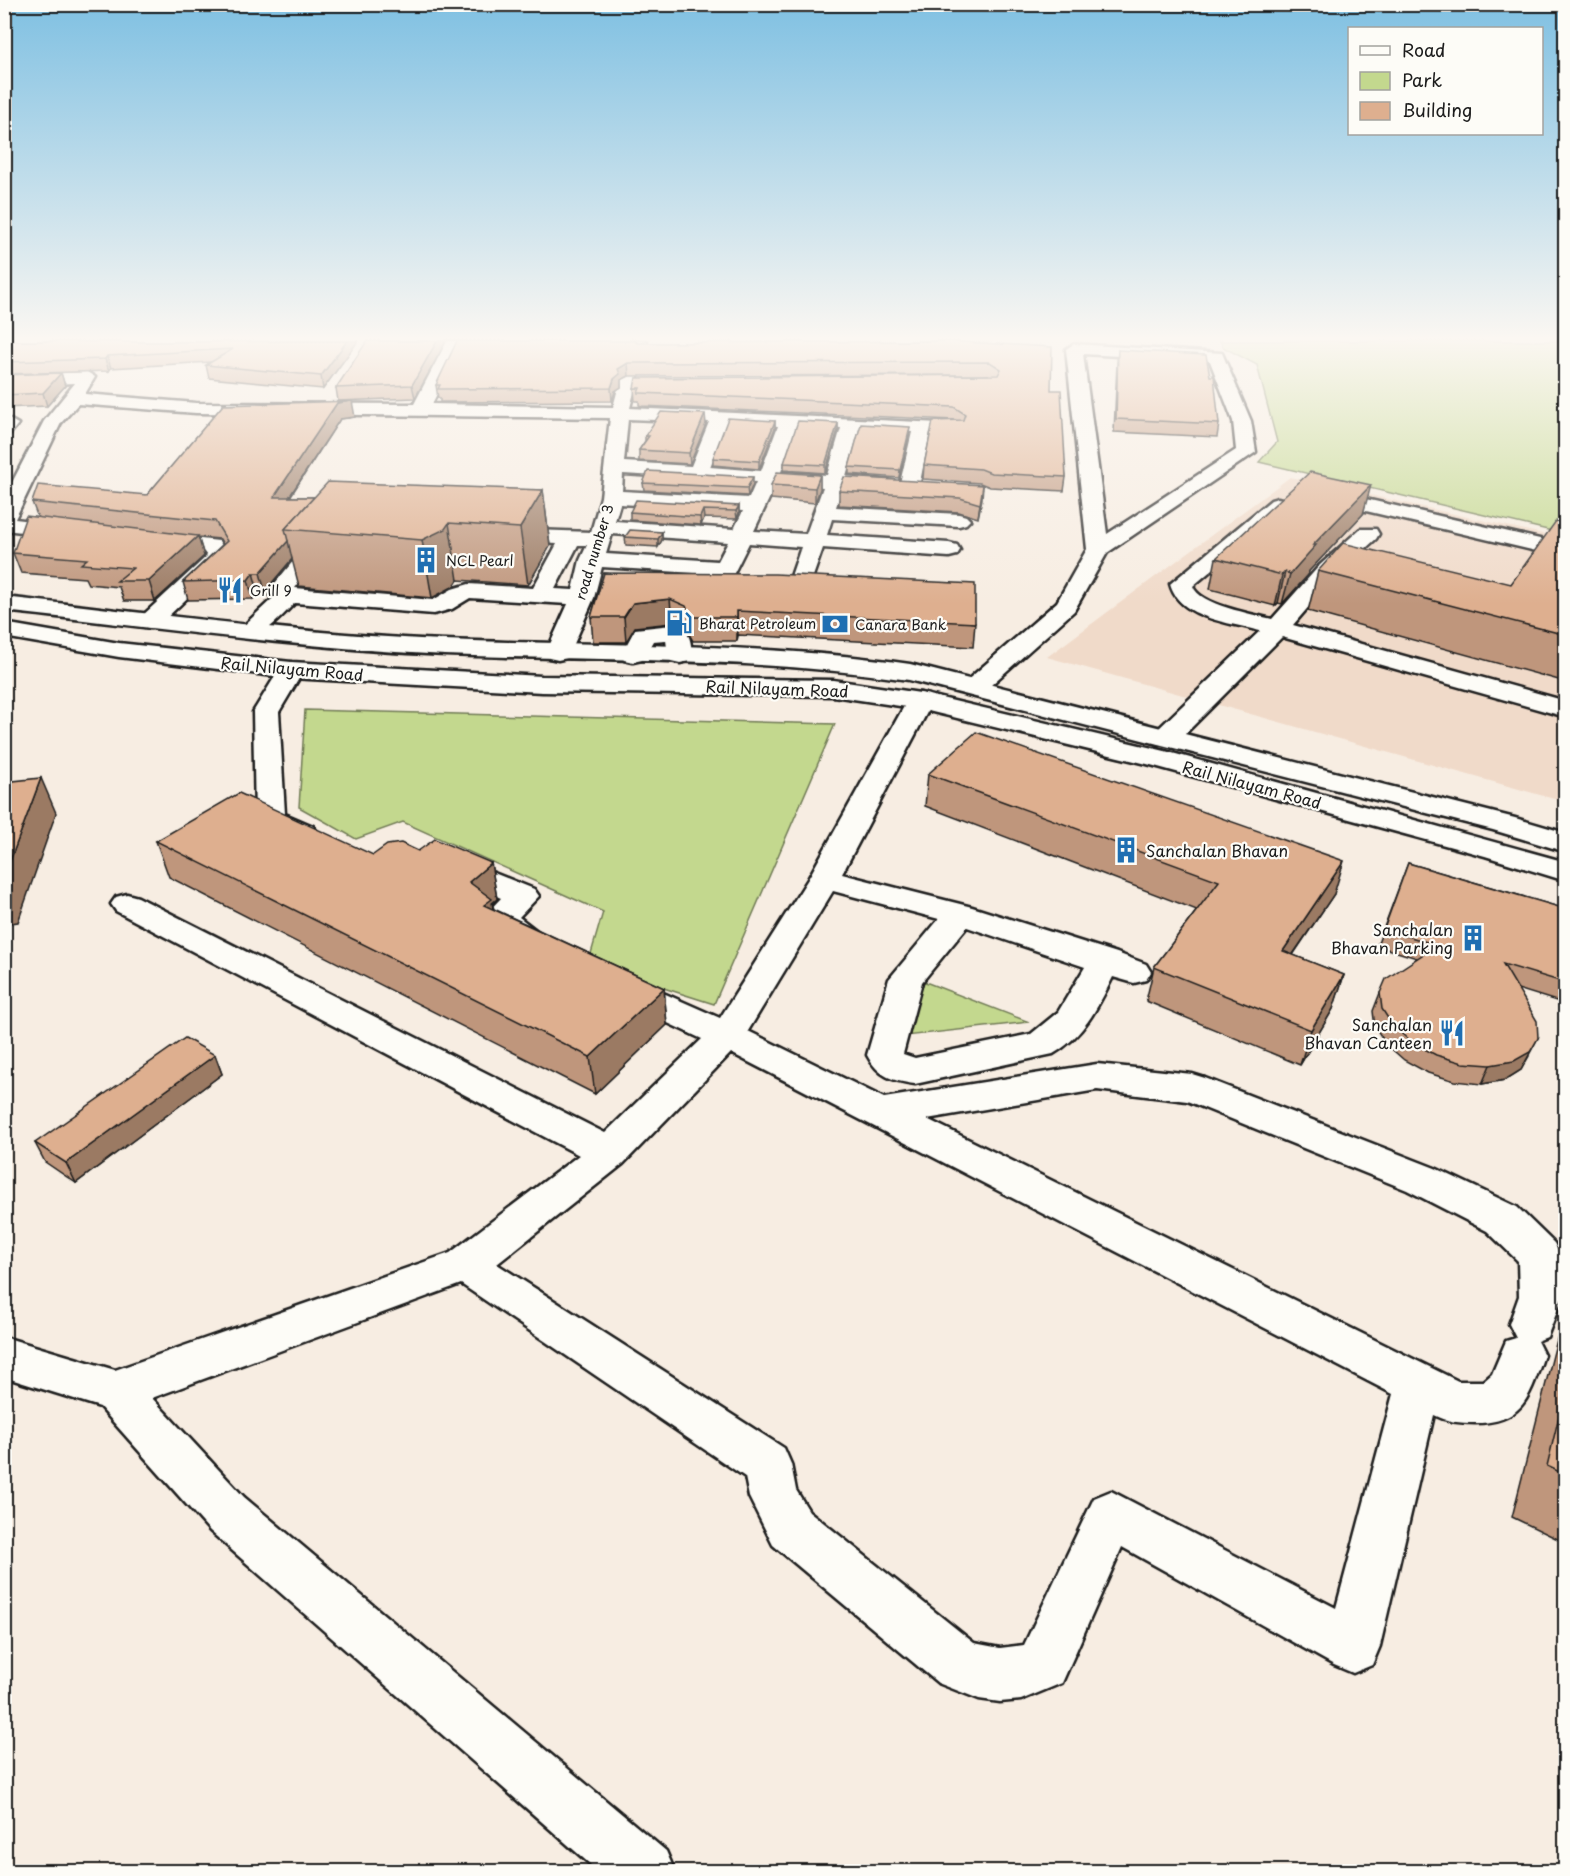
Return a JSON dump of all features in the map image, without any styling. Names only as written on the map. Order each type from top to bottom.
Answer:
[{"type":"street","points":[[4,519],[49,429]]},
{"type":"street","name":"road number 3","points":[[558,653],[582,597],[611,497],[618,429]]},
{"type":"street","points":[[698,473],[715,429]]},
{"type":"street","points":[[591,560],[726,568],[769,477],[786,429]]},
{"type":"street","points":[[826,577],[801,579],[823,512],[836,481],[850,429]]},
{"type":"street","points":[[909,487],[921,429]]},
{"type":"street","points":[[1084,429],[1098,549]]},
{"type":"street","points":[[973,688],[1066,606],[1098,549],[1246,453],[1243,429]]},
{"type":"street","points":[[613,467],[933,488]]},
{"type":"street","points":[[1566,552],[1298,491],[1181,584],[1184,595],[1199,606],[1566,709]]},
{"type":"street","points":[[611,497],[754,505]]},
{"type":"street","points":[[823,512],[959,520]]},
{"type":"street","points":[[4,524],[85,533]]},
{"type":"street","points":[[346,529],[332,529],[279,591],[300,597],[434,607],[448,604],[462,592],[469,591],[582,597]]},
{"type":"street","points":[[484,534],[571,538],[601,533],[741,536],[949,550]]},
{"type":"street","points":[[1166,737],[1277,628],[1340,573],[1368,534]]},
{"type":"street","points":[[130,538],[211,546],[219,557],[150,621]]},
{"type":"street","points":[[540,596],[571,538]]},
{"type":"street","points":[[250,632],[300,597]]},
{"type":"street","points":[[276,633],[300,597]]},
{"type":"street","name":"Rail Nilayam Road","points":[[4,604],[250,632],[412,645],[558,653],[836,661],[910,672],[1504,824],[1566,843]]},
{"type":"street","name":"Rail Nilayam Road","points":[[4,630],[119,650],[291,669],[542,684],[833,688],[920,701],[1155,757],[1496,850],[1566,872]]},
{"type":"street","points":[[385,676],[412,645]]},
{"type":"street","points":[[291,669],[266,712],[270,818],[333,847]]},
{"type":"street","points":[[115,1391],[465,1265],[609,1153],[727,1036],[824,879],[920,701]]},
{"type":"street","points":[[420,865],[443,861],[523,896],[499,917],[541,951],[551,956]]},
{"type":"street","points":[[824,879],[961,914],[1120,966],[1064,1030],[1053,1039],[1040,1045],[915,1071],[899,1069],[889,1063],[885,1054],[906,979],[961,914]]},
{"type":"street","points":[[127,904],[609,1153]]},
{"type":"street","points":[[603,979],[727,1036],[1454,1402],[1494,1402],[1510,1387],[1541,1296],[1539,1255],[1502,1220],[1421,1179],[1192,1088],[1097,1077],[881,1113]]},
{"type":"street","points":[[465,1265],[766,1464],[773,1497],[791,1528],[957,1664],[986,1676],[1028,1673],[1042,1664],[1111,1515],[1353,1646],[1418,1384]]},
{"type":"street","points":[[4,1357],[115,1391],[227,1514],[645,1872]]},
{"type":"shaded area","points":[[1290,477],[1565,539],[1565,802],[1047,657]]},
{"type":"green space","points":[[1274,429],[1565,429],[1565,534],[1259,462],[1277,442]]},
{"type":"green space","points":[[305,710],[835,724],[714,1004],[588,964],[603,912],[403,822],[356,839],[299,807]]},
{"type":"green space","points":[[915,978],[1029,1022],[905,1036]]},
{"type":"building","points":[[203,429],[320,429],[274,497],[314,497],[285,529],[288,541],[260,573],[253,573],[248,580],[183,582],[227,541],[215,521],[32,502],[38,485],[147,495]]},
{"type":"building","points":[[650,429],[699,429],[689,453],[639,450],[649,436],[645,436]]},
{"type":"building","points":[[724,429],[772,429],[759,461],[713,458]]},
{"type":"building","points":[[795,429],[836,429],[825,465],[784,463]]},
{"type":"building","points":[[860,429],[910,429],[900,470],[849,467]]},
{"type":"building","points":[[931,429],[1063,429],[1066,477],[991,473],[981,469],[924,465]]},
{"type":"building","points":[[648,471],[753,477],[747,488],[643,483]]},
{"type":"building","points":[[777,472],[820,475],[815,488],[771,485]]},
{"type":"building","points":[[1310,472],[1371,485],[1313,545],[1316,545],[1290,574],[1285,572],[1282,575],[1216,558]]},
{"type":"building","points":[[844,477],[983,485],[980,504],[960,498],[839,491]]},
{"type":"building","points":[[328,482],[543,490],[520,528],[449,523],[445,529],[422,540],[285,529]]},
{"type":"building","points":[[636,500],[739,506],[736,511],[703,510],[700,517],[630,512]]},
{"type":"building","points":[[26,516],[198,536],[149,581],[117,581],[133,568],[81,564],[87,559],[13,553]]},
{"type":"building","points":[[1556,521],[1566,523],[1566,635],[1318,571],[1343,543],[1511,584]]},
{"type":"building","points":[[630,530],[662,532],[658,539],[625,537]]},
{"type":"building","points":[[604,573],[775,574],[975,584],[975,623],[737,611],[737,617],[691,617],[686,606],[670,599],[633,603],[624,617],[591,617]]},
{"type":"building","points":[[976,732],[1344,861],[1283,951],[1344,975],[1311,1030],[1154,967],[1219,881],[928,774]]},
{"type":"building","points":[[41,778],[4,877],[4,782]]},
{"type":"building","points":[[239,793],[373,855],[387,845],[401,843],[418,851],[435,839],[491,863],[469,882],[492,899],[484,905],[664,988],[590,1057],[156,841]]},
{"type":"building","points":[[1408,863],[1566,909],[1566,983],[1503,964],[1537,1021],[1538,1038],[1530,1052],[1514,1061],[1490,1065],[1463,1063],[1436,1055],[1411,1042],[1393,1026],[1382,1009],[1380,993],[1386,979],[1437,945],[1384,929]]},
{"type":"building","points":[[185,1038],[215,1055],[66,1163],[35,1143]]},
{"type":"building","points":[[1566,1387],[1566,1475],[1547,1466]]},
{"type":"place","name":"NCL Pearl","points":[[426,560]]},
{"type":"place","name":"Grill 9","points":[[230,590]]},
{"type":"place","name":"Bharat Petroleum","points":[[679,623]]},
{"type":"place","name":"Canara Bank","points":[[835,624]]},
{"type":"place","name":"Sanchalan Bhavan","points":[[1126,850]]},
{"type":"place","name":"Sanchalan Bhavan Parking","points":[[1473,938]]},
{"type":"place","name":"Sanchalan Bhavan Canteen","points":[[1452,1033]]}]
